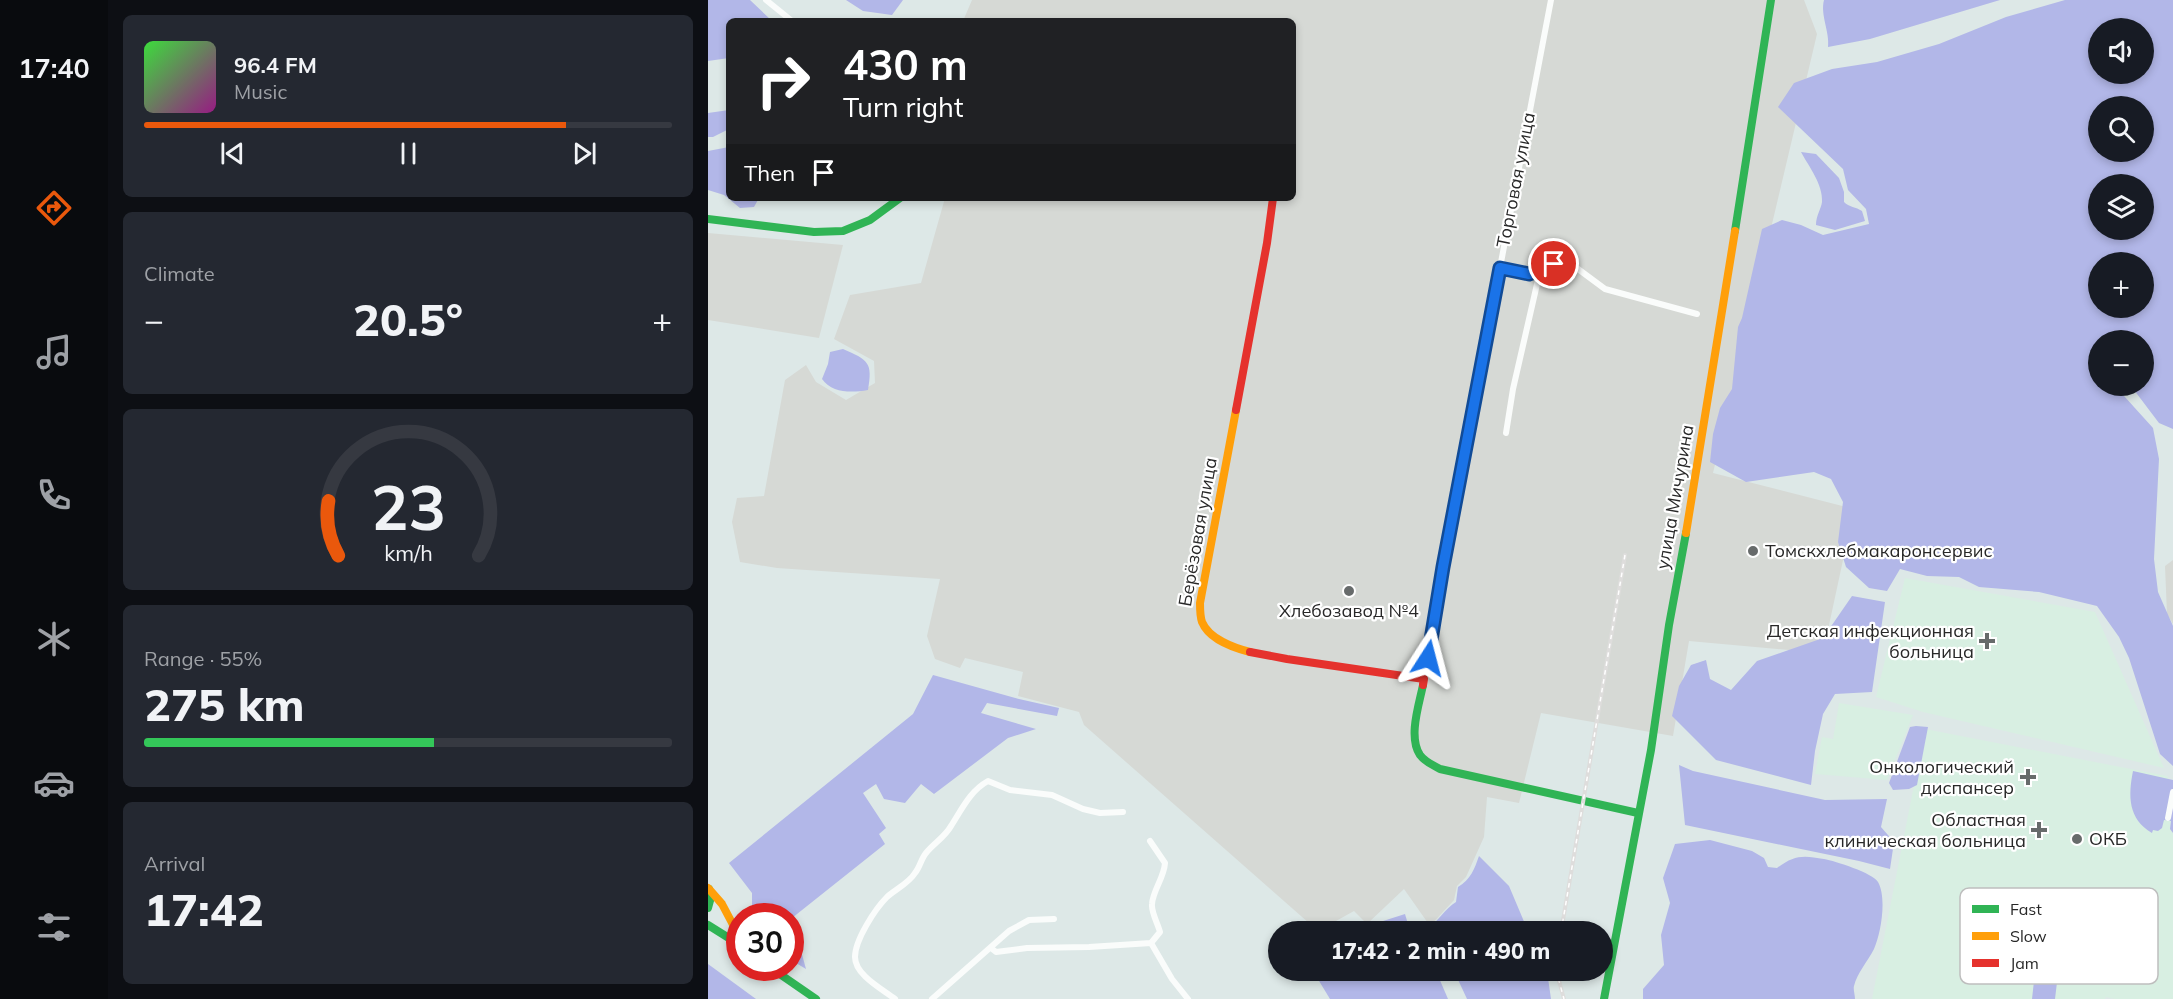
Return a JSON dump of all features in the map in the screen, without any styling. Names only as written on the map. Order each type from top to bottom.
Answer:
[{"type":"street","points":[[765,0],[788,18]]},
{"type":"street","name":"Торговая улица","points":[[1424,679],[1443,567],[1551,0]]},
{"type":"street","name":"улица Мичурина","points":[[1604,999],[1651,750],[1669,625],[1693,497],[1771,0]]},
{"type":"street","points":[[708,219],[814,232],[843,231],[870,220],[896,201]]},
{"type":"street","name":"Берёзовая улица","points":[[1273,201],[1267,243],[1200,603],[1201,620],[1214,637],[1242,650],[1287,659],[1424,679]]},
{"type":"street","points":[[1500,268],[1529,274],[1554,264],[1565,263],[1574,266],[1605,289],[1697,314]]},
{"type":"street","points":[[1506,433],[1513,389],[1540,271]]},
{"type":"street","points":[[1424,679],[1415,738],[1417,749],[1428,762],[1440,769],[1457,774],[1638,813]]},
{"type":"street","points":[[895,999],[865,976],[856,965],[854,955],[859,942],[866,926],[886,898],[916,873],[927,853],[952,825],[962,805],[984,783],[988,781],[1010,790],[1052,795],[1100,813],[1124,812]]},
{"type":"street","points":[[2168,818],[2173,792]]},
{"type":"street","points":[[991,948],[996,952],[1151,943],[1160,932],[1151,906],[1165,863],[1150,841]]},
{"type":"street","points":[[708,888],[711,897],[708,908]]},
{"type":"street","points":[[708,888],[726,911]]},
{"type":"street","points":[[932,999],[1009,931],[1029,920],[1054,919]]},
{"type":"street","points":[[708,925],[726,936]]},
{"type":"street","points":[[1151,943],[1172,979],[1188,999]]},
{"type":"street","points":[[790,981],[816,999]]},
{"type":"shaded area","points":[[708,0],[750,0],[769,18],[726,18],[726,58],[708,61]]},
{"type":"shaded area","points":[[846,0],[903,0],[892,15],[863,11]]},
{"type":"shaded area","points":[[972,0],[1804,0],[1817,34],[1713,473],[1854,509],[1823,653],[1689,641],[1673,736],[1541,713],[1519,803],[1487,797],[1484,837],[1466,877],[1457,886],[1454,900],[1435,921],[1426,921],[1404,889],[1370,921],[1364,921],[1354,911],[1336,921],[1307,921],[1084,725],[1079,712],[1018,696],[1023,672],[965,658],[960,668],[935,659],[927,636],[940,579],[777,568],[740,562],[732,522],[737,498],[764,496],[785,380],[806,365],[816,382],[846,400],[875,383],[874,361],[834,339],[850,295],[921,283],[944,201],[1296,201],[1296,18],[964,18]]},
{"type":"shaded area","points":[[1824,0],[2000,0],[1870,39],[1828,47],[1823,12]]},
{"type":"shaded area","points":[[2065,0],[2173,0],[2173,429],[2159,423],[2139,396],[2154,396],[2154,330],[2088,330],[2088,396],[2124,396],[2153,428],[2159,459],[2154,559],[2158,592],[2173,626],[2173,766],[2160,754],[2129,658],[2119,637],[2097,606],[2039,592],[1979,587],[1959,577],[1927,576],[1900,569],[1887,591],[1869,588],[1846,567],[1838,542],[1843,502],[1831,479],[1814,472],[1746,482],[1710,462],[1713,434],[1720,408],[1732,389],[1738,327],[1762,229],[1782,220],[1801,225],[1823,235],[1869,224],[1866,209],[1848,190],[1843,169],[1778,107],[1794,83],[1832,69],[1877,62],[1939,44],[2006,17]]},
{"type":"shaded area","points":[[726,110],[726,130],[708,137],[708,113]]},
{"type":"shaded area","points":[[726,148],[726,197],[708,190],[708,151]]},
{"type":"shaded area","points":[[1801,152],[1816,154],[1839,178],[1844,192],[1844,202],[1862,211],[1865,221],[1835,230],[1816,225],[1822,195],[1815,176]]},
{"type":"shaded area","points":[[731,201],[757,201],[754,207],[740,208]]},
{"type":"shaded area","points":[[708,233],[843,245],[819,338],[708,320]]},
{"type":"shaded area","points":[[843,349],[867,363],[870,373],[868,390],[842,391],[826,384],[822,379],[830,352]]},
{"type":"shaded area","points":[[2173,560],[2173,624],[2167,614],[2165,566]]},
{"type":"shaded area","points":[[1905,578],[2095,612],[2164,768],[1923,712],[1876,697]]},
{"type":"shaded area","points":[[1852,596],[1885,602],[1872,692],[1835,694],[1823,714],[1811,785],[1716,760],[1672,716],[1679,686],[1691,665],[1706,660],[1710,679],[1731,690],[1757,661],[1823,638]]},
{"type":"shaded area","points":[[933,675],[1059,708],[1057,716],[987,703],[981,713],[1036,729],[1008,738],[934,794],[921,784],[905,803],[884,799],[876,784],[863,793],[886,828],[879,834],[885,844],[804,908],[804,903],[752,903],[752,893],[729,863],[913,714]]},
{"type":"shaded area","points":[[1839,703],[1913,715],[1887,780],[1815,774],[1822,737],[1833,739]]},
{"type":"shaded area","points":[[1910,727],[1928,727],[1917,785],[1909,789],[1893,790],[1889,783]]},
{"type":"shaded area","name":"Областная клиническая больница","points":[[1925,729],[2167,776],[2173,786],[2173,999],[2106,997],[2105,999],[1872,999]]},
{"type":"shaded area","points":[[1679,765],[1693,771],[1825,800],[1887,799],[1881,827],[1894,842],[1890,869],[1685,825]]},
{"type":"shaded area","points":[[2133,771],[2173,780],[2173,833],[2170,829],[2171,821],[2164,820],[2162,828],[2158,831],[2153,830],[2152,833],[2138,821],[2130,798]]},
{"type":"shaded area","points":[[1710,840],[1752,851],[1764,858],[1768,867],[1777,868],[1799,857],[1817,858],[1853,868],[1878,882],[1883,906],[1881,925],[1874,949],[1855,981],[1855,999],[1643,999],[1643,989],[1664,965],[1661,935],[1670,903],[1663,878],[1675,844]]},
{"type":"shaded area","points":[[1479,856],[1509,886],[1524,921],[1436,921],[1456,902],[1458,887],[1472,874]]},
{"type":"shaded area","points":[[1405,914],[1407,921],[1383,921]]},
{"type":"shaded area","points":[[708,964],[726,977],[726,981],[731,981],[756,999],[708,999]]},
{"type":"shaded area","points":[[1319,981],[1440,981],[1448,999],[1330,999]]},
{"type":"shaded area","points":[[1459,981],[1548,981],[1551,999],[1467,999]]},
{"type":"shaded area","points":[[2034,984],[2057,984],[2055,999],[2032,999]]},
{"type":"railway","points":[[1563,921],[1625,555]]},
{"type":"railway","points":[[1559,981],[1564,999]]},
{"type":"traffic: fast","points":[[1735,231],[1771,0]]},
{"type":"traffic: fast","points":[[708,219],[814,232],[843,231],[870,220],[896,201]]},
{"type":"traffic: fast","points":[[1604,999],[1651,750],[1669,625],[1686,533]]},
{"type":"traffic: fast","points":[[1423,685],[1415,739],[1420,755],[1429,763],[1440,769],[1638,813]]},
{"type":"traffic: fast","points":[[708,908],[711,897],[709,889]]},
{"type":"traffic: fast","points":[[708,925],[726,936]]},
{"type":"traffic: fast","points":[[790,981],[816,999]]},
{"type":"traffic: slow","points":[[1686,533],[1735,231]]},
{"type":"traffic: slow","points":[[1236,410],[1200,610],[1202,622],[1210,633],[1230,645],[1250,652]]},
{"type":"traffic: slow","points":[[708,888],[726,912]]},
{"type":"traffic: jam","points":[[1236,410],[1273,201]]},
{"type":"traffic: jam","points":[[1250,652],[1424,679],[1423,685]]},
{"type":"place","name":"Томскхлебмакаронсервис","points":[[1753,551]]},
{"type":"place","name":"Хлебозавод №4","points":[[1349,591]]},
{"type":"place","name":"Детская инфекционная больница","points":[[1987,641]]},
{"type":"place","name":"Онкологический диспансер","points":[[2028,777]]},
{"type":"place","name":"Областная клиническая больница","points":[[2039,830]]},
{"type":"place","name":"ОКБ","points":[[2077,839]]},
{"type":"route","points":[[1428,658],[1500,268],[1529,274],[1554,264]]}]
